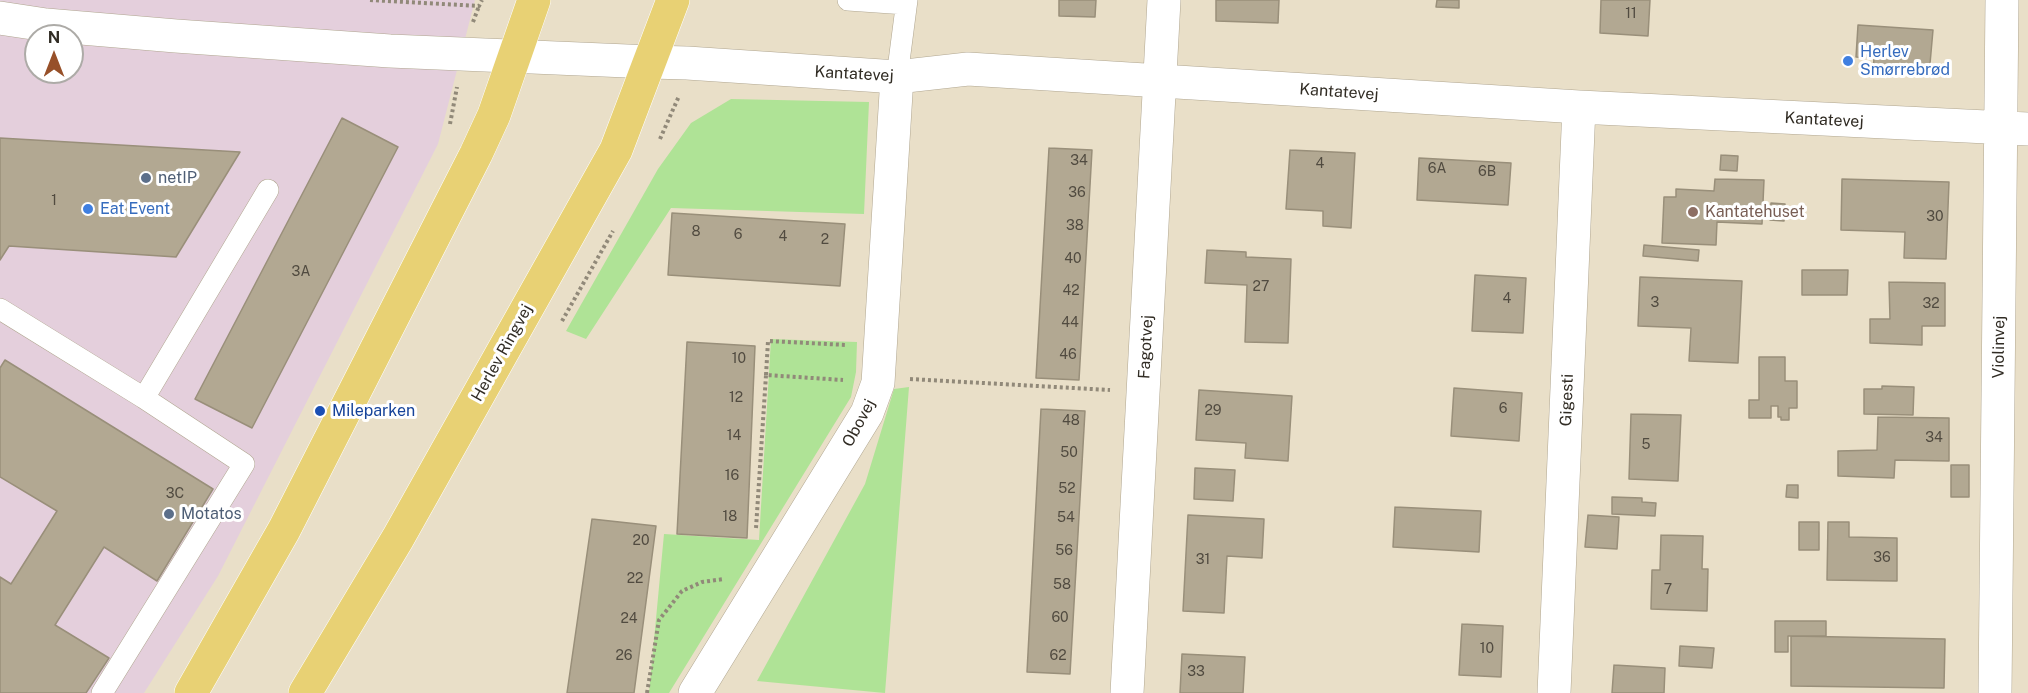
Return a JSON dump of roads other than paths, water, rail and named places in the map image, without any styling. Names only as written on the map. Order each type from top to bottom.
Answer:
[{"type":"main road","points":[[191,693],[284,530],[476,154],[494,115],[534,0]]},
{"type":"main road","name":"Herlev Ringvej","points":[[305,693],[398,538],[616,150],[673,0]]},
{"type":"street","name":"Fagotvej","points":[[1127,693],[1164,0]]},
{"type":"street","name":"Violinvej","points":[[1995,693],[2015,129],[2002,0]]},
{"type":"street","points":[[0,18],[46,25],[176,36],[513,58],[651,62]]},
{"type":"street","name":"Kantatevej","points":[[651,62],[897,77],[968,69],[1579,107],[2015,129]]},
{"type":"street","name":"Obovej","points":[[695,693],[867,413],[880,369],[897,77]]},
{"type":"street","name":"Gigesti","points":[[1554,693],[1579,107]]},
{"type":"lane","points":[[848,0],[906,2],[897,77]]},
{"type":"lane","points":[[144,398],[268,190]]},
{"type":"lane","points":[[0,309],[144,398],[243,464],[102,693]]},
{"type":"place","name":"Herlev Smørrebrød","points":[[1848,61]]},
{"type":"place","name":"netIP","points":[[146,178]]},
{"type":"place","name":"Eat Event","points":[[88,209]]},
{"type":"place","name":"Kantatehuset","points":[[1693,212]]},
{"type":"place","name":"Mileparken","points":[[320,411]]},
{"type":"place","name":"Motatos","points":[[169,514]]}]
